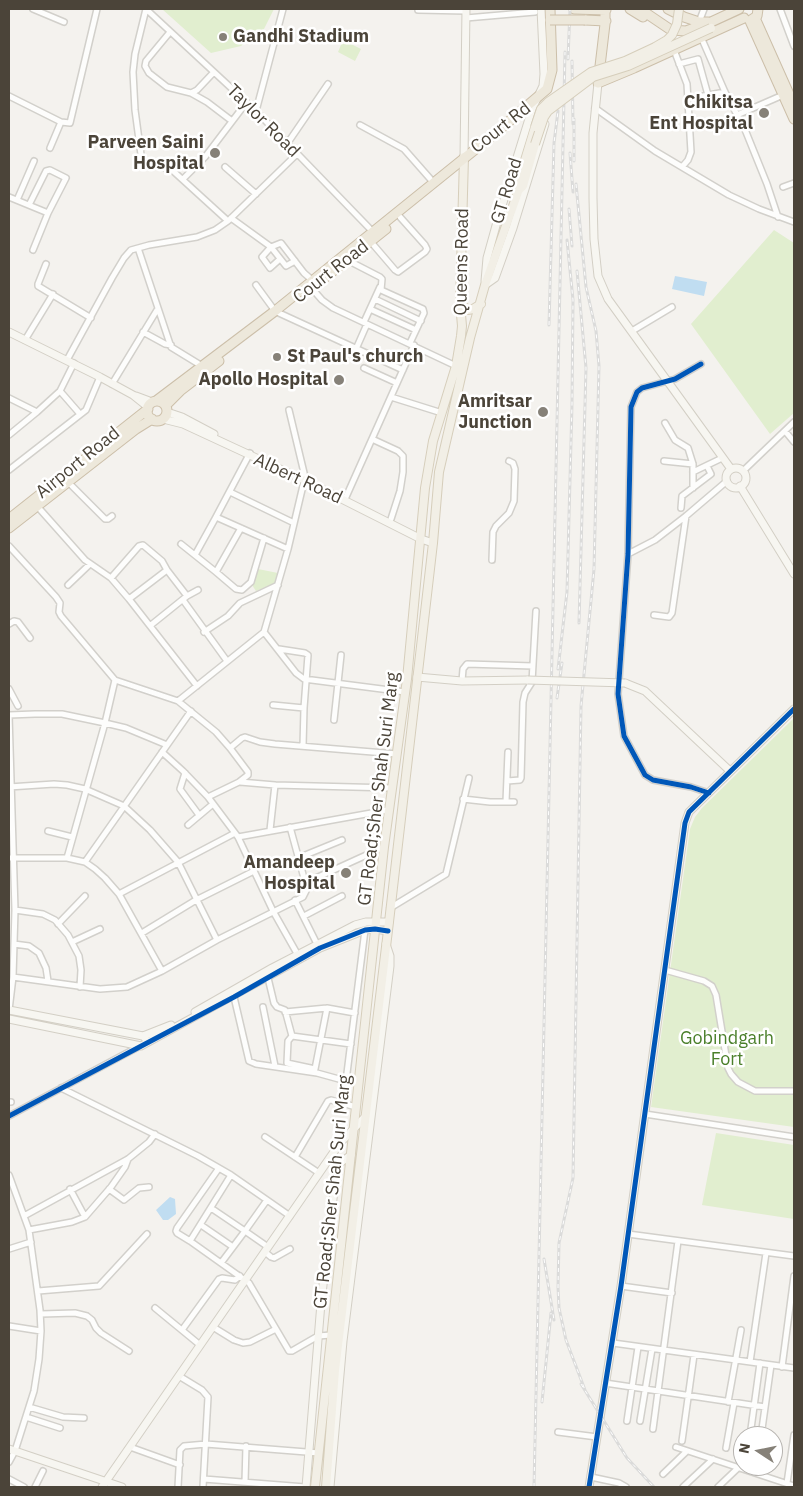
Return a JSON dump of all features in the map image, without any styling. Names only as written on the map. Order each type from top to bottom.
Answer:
[{"type":"highway","points":[[547,89],[552,70],[550,9]]},
{"type":"highway","points":[[574,9],[605,9],[606,21],[598,83]]},
{"type":"highway","points":[[630,9],[667,33],[671,51]]},
{"type":"highway","points":[[640,9],[670,30],[686,31],[698,25],[711,25],[750,13]]},
{"type":"highway","points":[[668,9],[698,25]]},
{"type":"highway","points":[[598,83],[750,13]]},
{"type":"highway","points":[[750,13],[794,106]]},
{"type":"highway","points":[[550,20],[606,21]]},
{"type":"highway","name":"Court Rd","points":[[464,160],[538,99],[547,89]]},
{"type":"highway","points":[[788,94],[794,119]]},
{"type":"highway","name":"Court Road","points":[[310,284],[347,260],[433,182],[464,160]]},
{"type":"highway","name":"Court Road","points":[[165,412],[180,391],[310,284],[400,217],[464,160]]},
{"type":"highway","name":"Court Road","points":[[151,405],[277,312]]},
{"type":"highway","points":[[9,528],[152,419],[155,420],[165,412],[163,403],[151,405],[148,412],[152,419]]},
{"type":"highway","name":"Airport Road","points":[[9,518],[151,405]]},
{"type":"main road","points":[[518,192],[519,180],[535,127],[542,109],[548,102],[591,72],[632,58],[667,40],[672,35],[677,24],[678,9]]},
{"type":"main road","points":[[518,192],[523,186],[535,144],[544,117],[548,111],[593,77],[628,66],[711,25]]},
{"type":"main road","name":"Queens Road","points":[[456,366],[462,326],[460,302],[464,160]]},
{"type":"main road","name":"GT Road;Sher Shah Suri Marg","points":[[326,1487],[335,1370],[388,931],[433,540],[439,472],[470,338],[485,285],[518,192]]},
{"type":"main road","points":[[460,302],[468,310],[481,304]]},
{"type":"main road","points":[[461,336],[470,338]]},
{"type":"main road","name":"GT Road;Sher Shah Suri Marg","points":[[316,1487],[388,810],[405,692],[425,488],[433,441],[456,366]]},
{"type":"street","points":[[33,9],[64,22]]},
{"type":"street","points":[[9,96],[68,124],[71,121],[97,9]]},
{"type":"street","points":[[146,9],[135,54],[133,72],[141,160],[172,170],[229,220],[271,247],[286,266],[295,261]]},
{"type":"street","name":"Taylor Road","points":[[146,9],[256,111],[374,236],[398,272],[425,252],[427,247],[400,217]]},
{"type":"street","points":[[256,111],[283,9]]},
{"type":"street","points":[[704,9],[698,25],[701,37],[767,184],[778,217]]},
{"type":"street","points":[[780,9],[794,46]]},
{"type":"street","points":[[418,10],[466,13],[538,10]]},
{"type":"street","name":"GT Road","points":[[485,285],[486,258],[532,109],[543,86],[544,74],[538,10]]},
{"type":"street","points":[[464,160],[466,13]]},
{"type":"street","points":[[170,32],[146,61],[146,69],[167,87],[191,93],[207,102],[232,121]]},
{"type":"street","points":[[671,51],[686,80],[691,152],[682,167]]},
{"type":"street","points":[[679,64],[698,59],[708,95]]},
{"type":"street","points":[[191,93],[197,90],[214,72]]},
{"type":"street","points":[[598,83],[595,108],[592,198],[598,276],[608,299],[669,381],[720,457],[728,475],[733,487],[740,486],[745,479],[743,471],[738,468],[728,475],[686,516],[640,550],[628,554]]},
{"type":"street","points":[[287,144],[328,84]]},
{"type":"street","points":[[485,285],[495,278],[530,175],[546,124],[547,89]]},
{"type":"street","points":[[686,99],[725,92]]},
{"type":"street","points":[[737,115],[788,94]]},
{"type":"street","points":[[183,179],[205,157],[246,103]]},
{"type":"street","points":[[595,108],[655,150],[729,195],[778,217],[794,222]]},
{"type":"street","points":[[50,148],[61,122]]},
{"type":"street","points":[[360,125],[404,149],[433,182]]},
{"type":"street","points":[[9,434],[60,391],[70,362],[90,318],[124,258],[131,250],[149,245],[197,238],[215,230],[229,220],[296,154]]},
{"type":"street","points":[[17,200],[34,161]]},
{"type":"street","points":[[225,167],[256,194]]},
{"type":"street","points":[[29,205],[45,172],[50,170],[64,176],[66,180],[48,213],[33,250]]},
{"type":"street","points":[[783,187],[794,183]]},
{"type":"street","points":[[9,197],[48,213]]},
{"type":"street","points":[[280,259],[270,268],[262,257],[271,247],[281,243],[327,305],[456,366]]},
{"type":"street","points":[[139,251],[172,348],[202,366]]},
{"type":"street","points":[[347,260],[380,277],[382,281],[356,349]]},
{"type":"street","points":[[46,264],[38,285],[90,318]]},
{"type":"street","points":[[256,285],[277,312],[403,370]]},
{"type":"street","points":[[346,497],[403,370],[416,330],[424,313],[423,309],[382,290],[380,287]]},
{"type":"street","points":[[25,340],[53,294]]},
{"type":"street","points":[[375,299],[421,320]]},
{"type":"street","points":[[632,331],[672,307]]},
{"type":"street","points":[[112,384],[157,310]]},
{"type":"street","points":[[370,310],[416,330]]},
{"type":"street","points":[[9,332],[100,377],[151,405]]},
{"type":"street","points":[[143,332],[165,344],[171,345]]},
{"type":"street","points":[[701,364],[669,381],[642,388],[637,392],[631,407],[628,554],[618,694],[624,736],[648,778],[691,787],[709,793]]},
{"type":"street","points":[[364,368],[397,383]]},
{"type":"street","points":[[9,470],[80,414],[89,403],[100,377]]},
{"type":"street","points":[[60,391],[80,414]]},
{"type":"street","points":[[391,397],[442,413]]},
{"type":"street","points":[[9,398],[37,412]]},
{"type":"street","points":[[178,701],[264,632],[288,548],[305,478],[289,410]]},
{"type":"street","name":"Albert Road","points":[[165,412],[182,417],[249,454],[346,497],[421,536]]},
{"type":"street","points":[[743,471],[794,422]]},
{"type":"street","points":[[665,423],[675,440],[688,448],[693,464],[693,488]]},
{"type":"street","points":[[785,431],[794,442]]},
{"type":"street","points":[[372,439],[403,456],[400,491],[391,519]]},
{"type":"street","points":[[195,555],[249,454]]},
{"type":"street","points":[[693,472],[707,466],[720,457]]},
{"type":"street","points":[[492,560],[493,532],[509,513],[514,501],[515,469],[509,461]]},
{"type":"street","points":[[664,461],[693,464]]},
{"type":"street","points":[[681,508],[681,497],[711,474],[707,466]]},
{"type":"street","name":"Albert Road","points":[[305,478],[421,536],[433,540]]},
{"type":"street","points":[[68,482],[105,519],[112,516]]},
{"type":"street","points":[[740,486],[794,574]]},
{"type":"street","points":[[230,492],[294,523]]},
{"type":"street","points":[[37,506],[89,565],[111,578],[197,686]]},
{"type":"street","points":[[654,615],[669,616],[672,613],[686,516]]},
{"type":"street","points":[[216,517],[288,548]]},
{"type":"street","points":[[216,572],[241,528]]},
{"type":"street","points":[[181,544],[236,590],[242,590],[251,582],[264,538]]},
{"type":"street","points":[[111,578],[139,546],[143,545],[162,561],[204,632],[227,661]]},
{"type":"street","points":[[9,546],[56,597],[60,605],[60,614],[115,680],[178,701],[216,732],[230,748],[248,772],[248,775],[239,782],[208,797]]},
{"type":"street","points":[[68,585],[89,565]]},
{"type":"street","points":[[129,599],[167,570]]},
{"type":"street","points":[[204,632],[218,623],[238,605],[278,584]]},
{"type":"street","points":[[151,626],[185,598],[198,590]]},
{"type":"street","points":[[507,781],[520,780],[521,778],[523,702],[525,693],[532,682],[536,611]]},
{"type":"street","points":[[9,624],[14,621],[18,622],[30,638]]},
{"type":"street","points":[[264,632],[296,673],[306,679],[405,692]]},
{"type":"street","points":[[279,649],[308,654],[303,746]]},
{"type":"street","points":[[334,720],[341,655]]},
{"type":"street","points":[[462,681],[467,664],[534,666]]},
{"type":"street","points":[[417,677],[462,681],[527,681],[626,685],[645,691],[730,771]]},
{"type":"street","points":[[67,858],[85,789],[106,723],[115,680]]},
{"type":"street","points":[[9,689],[18,706]]},
{"type":"street","points":[[273,705],[304,708]]},
{"type":"street","points":[[589,1487],[613,1343],[685,823],[690,812],[794,709]]},
{"type":"street","points":[[85,862],[191,712]]},
{"type":"street","points":[[144,1041],[131,1034],[9,1010],[13,977],[15,911],[12,889],[9,716],[62,714],[126,728],[166,745]]},
{"type":"street","points":[[230,748],[245,737],[264,743],[397,754]]},
{"type":"street","points":[[162,752],[208,797],[237,835],[273,911],[299,957]]},
{"type":"street","points":[[506,802],[508,752]]},
{"type":"street","points":[[185,773],[180,789],[199,815]]},
{"type":"street","points":[[390,908],[446,874],[469,778]]},
{"type":"street","points":[[239,782],[275,785],[392,788]]},
{"type":"street","points":[[10,787],[54,784],[85,789],[124,806],[150,830],[178,862],[217,940]]},
{"type":"street","points":[[270,830],[275,785]]},
{"type":"street","points":[[463,799],[514,802]]},
{"type":"street","points":[[188,825],[213,804]]},
{"type":"street","points":[[119,894],[178,862],[237,835],[388,810]]},
{"type":"street","points":[[13,977],[111,990],[127,987],[162,971],[295,900],[305,894],[306,889],[290,827]]},
{"type":"street","points":[[48,831],[72,837]]},
{"type":"street","points":[[298,858],[342,840]]},
{"type":"street","points":[[305,882],[384,847]]},
{"type":"street","points":[[12,858],[67,858],[85,862],[105,878],[119,894],[162,971]]},
{"type":"street","points":[[142,933],[196,900],[254,871]]},
{"type":"street","points":[[58,924],[85,896]]},
{"type":"street","points":[[304,916],[342,896]]},
{"type":"street","points":[[295,900],[318,944]]},
{"type":"street","points":[[9,907],[15,911],[43,914],[58,924],[72,942],[81,963],[80,987]]},
{"type":"street","points":[[9,916],[15,911]]},
{"type":"street","points":[[9,1116],[272,968],[357,932],[389,922]]},
{"type":"street","points":[[9,1019],[129,1044],[144,1041],[234,997],[268,978],[318,944],[355,925],[376,925],[388,931]]},
{"type":"street","points":[[72,942],[100,929]]},
{"type":"street","points":[[234,997],[248,1060],[256,1064],[317,1073],[346,1081],[365,930]]},
{"type":"street","points":[[14,944],[29,946],[39,953],[46,968],[48,981]]},
{"type":"street","points":[[330,1487],[343,1341],[390,966],[390,956],[386,944]]},
{"type":"street","points":[[665,970],[704,981],[712,986],[716,995],[728,1068],[738,1082],[755,1091],[794,1091]]},
{"type":"street","points":[[268,978],[275,1005],[284,1009],[292,1036]]},
{"type":"street","points":[[263,1007],[275,1066]]},
{"type":"street","points":[[285,1012],[326,1008],[355,1013]]},
{"type":"street","points":[[292,1036],[288,1041],[286,1062],[314,1069],[322,1040],[326,1008]]},
{"type":"street","points":[[129,1044],[131,1034]]},
{"type":"street","points":[[292,1036],[351,1044]]},
{"type":"street","points":[[61,1088],[155,1134],[232,1175],[290,1216]]},
{"type":"street","points":[[295,1157],[328,1101],[331,1100],[356,1107]]},
{"type":"street","points":[[645,1114],[794,1136]]},
{"type":"street","points":[[104,1484],[213,1327],[243,1278],[267,1249],[340,1143],[366,1116]]},
{"type":"street","points":[[24,1216],[128,1159],[149,1142],[155,1134]]},
{"type":"street","points":[[265,1137],[319,1173]]},
{"type":"street","points":[[204,1478],[306,1487],[318,1336],[330,1222],[338,1168],[340,1163],[351,1156]]},
{"type":"street","points":[[29,1230],[85,1218],[109,1189],[125,1167],[128,1159]]},
{"type":"street","points":[[219,1168],[177,1228],[177,1233],[243,1278],[288,1350],[291,1351],[318,1336],[331,1335]]},
{"type":"street","points":[[9,1175],[29,1230],[38,1291],[41,1331],[37,1377],[30,1407],[9,1462]]},
{"type":"street","points":[[190,1241],[232,1175]]},
{"type":"street","points":[[109,1189],[124,1200],[140,1188],[149,1187]]},
{"type":"street","points":[[70,1190],[85,1218]]},
{"type":"street","points":[[221,1263],[267,1200]]},
{"type":"street","points":[[211,1208],[267,1249],[272,1258],[290,1249]]},
{"type":"street","points":[[200,1225],[233,1247]]},
{"type":"street","points":[[38,1291],[99,1286],[146,1234]]},
{"type":"street","points":[[628,1234],[794,1256]]},
{"type":"street","points":[[653,1429],[678,1241]]},
{"type":"street","points":[[9,1249],[31,1242]]},
{"type":"street","points":[[750,1362],[766,1253]]},
{"type":"street","points":[[782,1367],[794,1276]]},
{"type":"street","points":[[182,1330],[219,1279],[234,1280],[243,1278]]},
{"type":"street","points":[[621,1286],[672,1293]]},
{"type":"street","points":[[155,1308],[200,1345]]},
{"type":"street","points":[[40,1314],[75,1313],[87,1316],[101,1333],[129,1351]]},
{"type":"street","points":[[9,1326],[41,1331]]},
{"type":"street","points":[[213,1327],[234,1340],[244,1343],[276,1329]]},
{"type":"street","points":[[726,1448],[741,1330]]},
{"type":"street","points":[[613,1343],[794,1368]]},
{"type":"street","points":[[626,1421],[638,1347]]},
{"type":"street","points":[[640,1421],[652,1349]]},
{"type":"street","points":[[682,1441],[694,1355]]},
{"type":"street","points":[[752,1426],[760,1364]]},
{"type":"street","points":[[762,1426],[771,1365]]},
{"type":"street","points":[[179,1376],[206,1394],[208,1398],[203,1487]]},
{"type":"street","points":[[605,1383],[765,1407]]},
{"type":"street","points":[[30,1407],[63,1417],[84,1418]]},
{"type":"street","points":[[26,1417],[60,1428]]},
{"type":"street","points":[[558,1432],[597,1437]]},
{"type":"street","points":[[777,1487],[784,1482],[794,1435]]},
{"type":"street","points":[[178,1487],[180,1450],[182,1447],[206,1444],[319,1453]]},
{"type":"street","points":[[245,1482],[246,1446]]},
{"type":"street","points":[[130,1447],[180,1466]]},
{"type":"street","points":[[676,1447],[733,1466]]},
{"type":"street","points":[[12,1450],[104,1484],[121,1487]]},
{"type":"street","points":[[663,1474],[687,1451]]},
{"type":"street","points":[[683,1487],[713,1459]]},
{"type":"street","points":[[35,1487],[43,1471]]},
{"type":"street","points":[[718,1487],[733,1473]]},
{"type":"street","points":[[591,1476],[619,1483],[626,1487]]},
{"type":"street","points":[[764,1476],[794,1486]]},
{"type":"street","points":[[9,1479],[20,1486]]},
{"type":"green space","name":"Gandhi Stadium","points":[[162,9],[274,9],[264,29],[241,46],[211,53]]},
{"type":"green space","points":[[343,40],[361,49],[355,61],[338,52]]},
{"type":"green space","points":[[774,230],[794,243],[794,413],[770,434],[691,324]]},
{"type":"green space","points":[[258,569],[278,573],[276,583],[256,591],[252,585]]},
{"type":"green space","name":"Gobindgarh Fort","points":[[794,718],[794,1127],[651,1107],[690,829],[695,817],[702,808]]},
{"type":"green space","points":[[716,1133],[794,1145],[794,1219],[702,1205]]},
{"type":"water","points":[[675,276],[707,282],[704,296],[672,289]]},
{"type":"water","points":[[170,1197],[175,1199],[176,1214],[168,1220],[163,1220],[156,1210]]},
{"type":"railway","points":[[568,59],[570,9]]},
{"type":"railway","points":[[534,1487],[565,52]]},
{"type":"railway","points":[[572,61],[573,124]]},
{"type":"railway","points":[[549,325],[554,143],[558,111]]},
{"type":"railway","points":[[574,119],[574,161]]},
{"type":"railway","points":[[570,153],[573,192]]},
{"type":"railway","points":[[576,184],[586,287],[596,331],[599,366],[594,569],[581,706],[573,1178],[559,1243],[558,1287],[559,1308],[566,1340],[585,1390]]},
{"type":"railway","points":[[569,209],[572,246]]},
{"type":"railway","points":[[558,669],[567,592],[572,404],[573,300],[567,240]]},
{"type":"railway","points":[[577,271],[586,368],[579,623]]},
{"type":"railway","points":[[557,698],[562,663]]},
{"type":"railway","points":[[544,1259],[554,1320]]},
{"type":"railway","points":[[542,1402],[551,1313]]},
{"type":"railway","points":[[581,1384],[627,1458],[654,1487]]},
{"type":"cycle path","points":[[701,364],[675,379],[642,388],[637,392],[631,407],[628,554],[618,694],[624,736],[645,775],[653,780],[691,787],[709,793]]},
{"type":"cycle path","points":[[589,1487],[621,1286],[685,823],[689,812],[794,709]]},
{"type":"cycle path","points":[[9,1116],[234,997],[320,948],[365,930],[388,931]]},
{"type":"place","name":"Gandhi Stadium","points":[[223,37]]},
{"type":"place","name":"Chikitsa Ent Hospital","points":[[764,113]]},
{"type":"place","name":"Parveen Saini Hospital","points":[[215,153]]},
{"type":"place","name":"St Paul's church","points":[[277,357]]},
{"type":"place","name":"Apollo Hospital","points":[[339,380]]},
{"type":"place","name":"Amritsar Junction","points":[[543,412]]},
{"type":"place","name":"Amandeep Hospital","points":[[346,873]]}]
